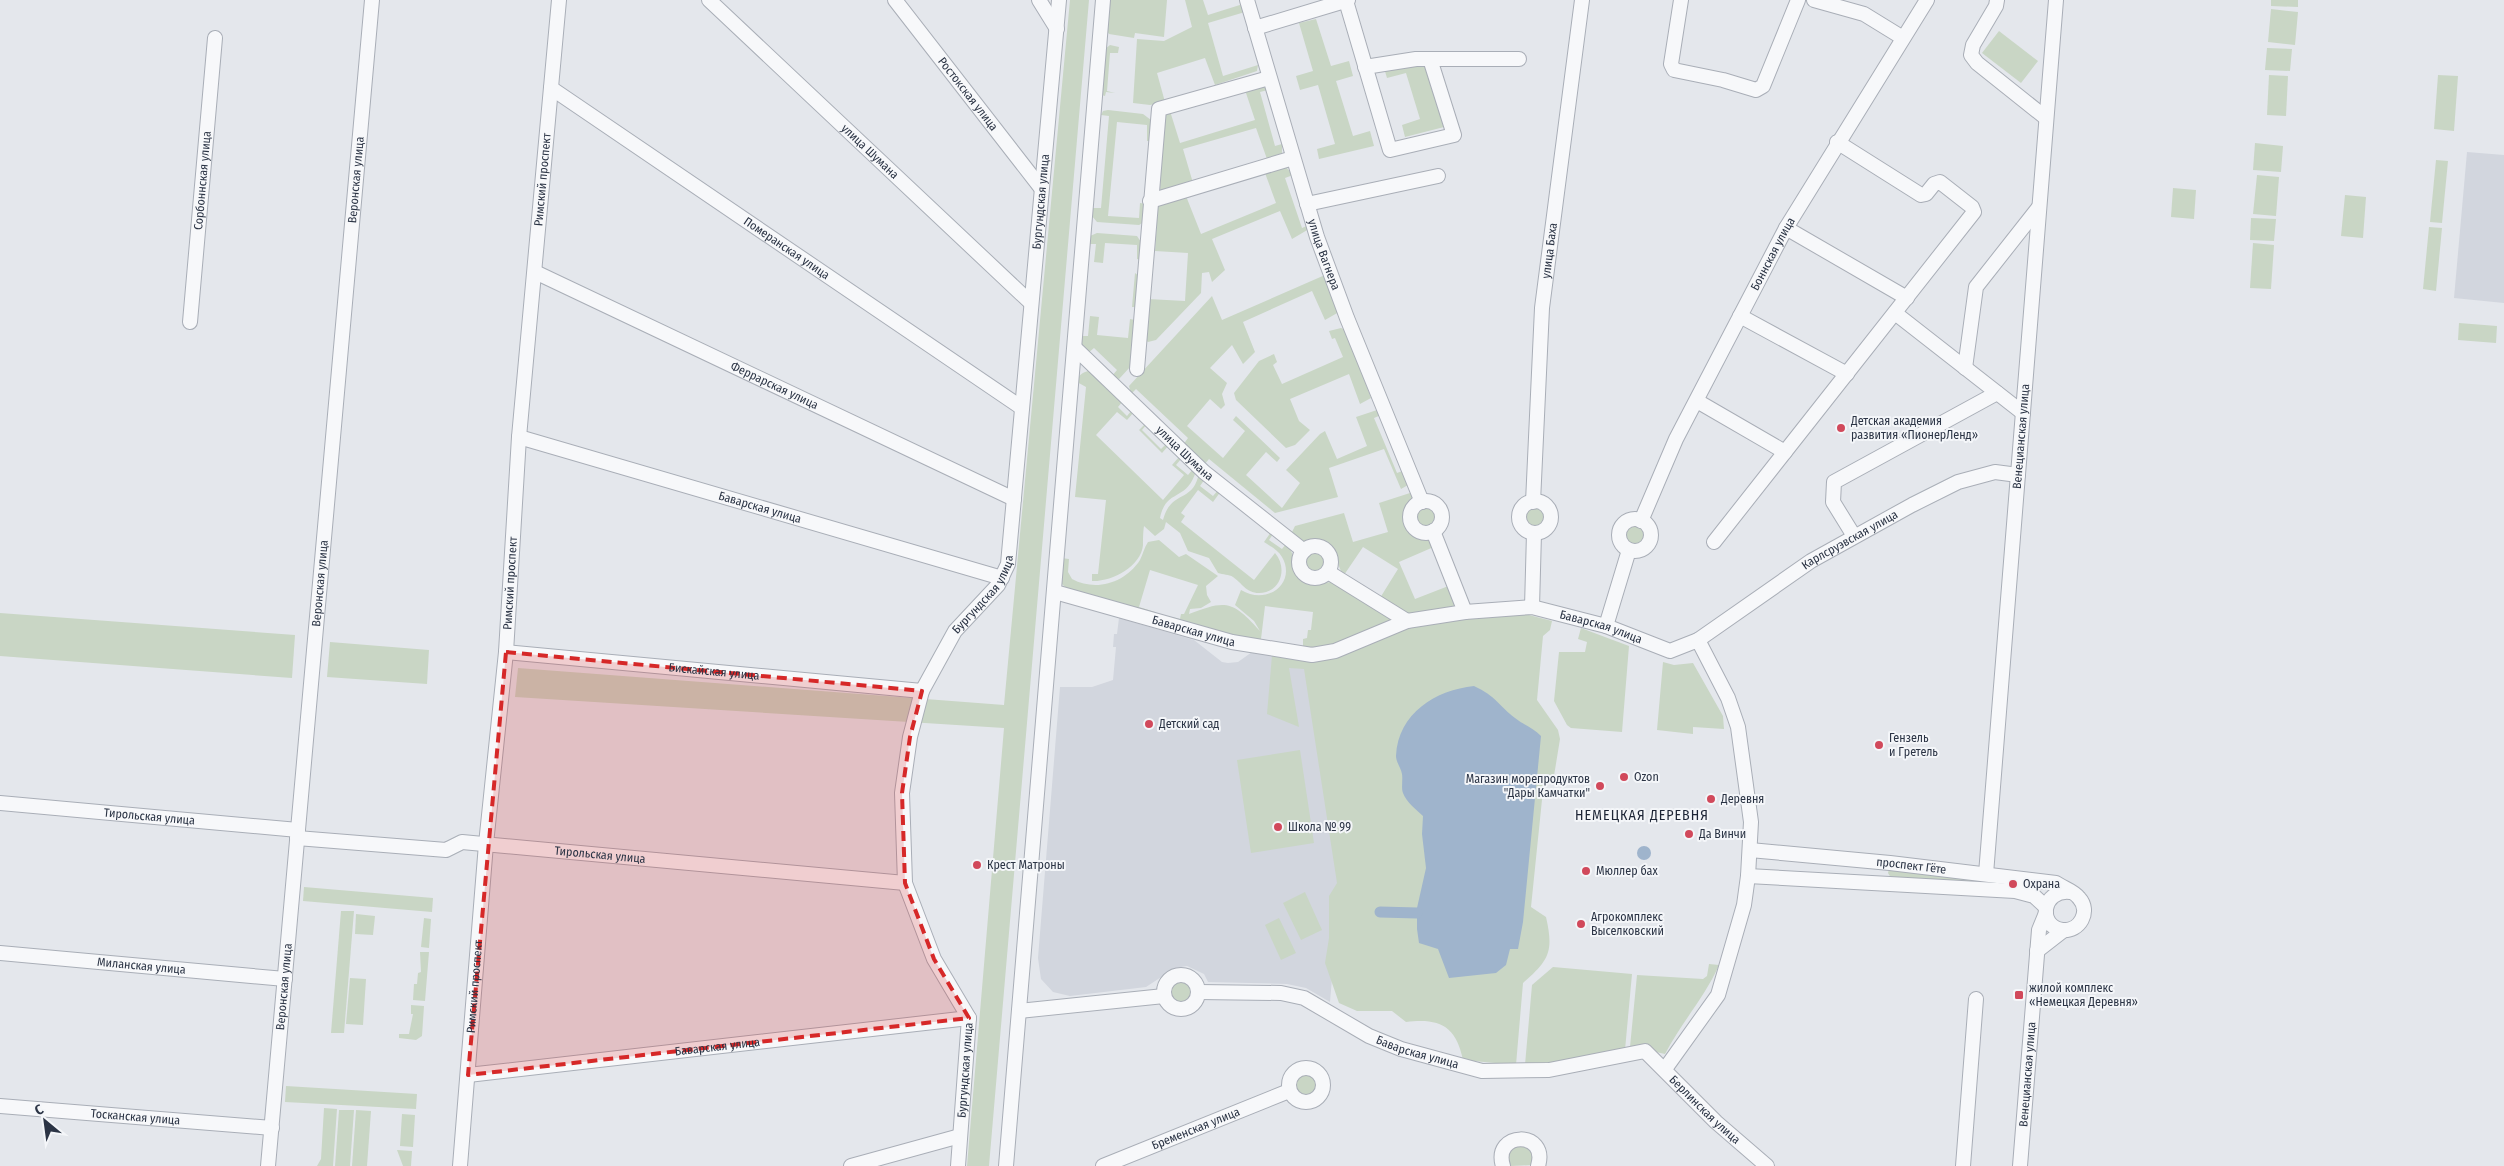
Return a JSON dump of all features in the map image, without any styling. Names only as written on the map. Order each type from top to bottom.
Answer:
[{"type":"street","name":"Веронская улица","points":[[268,1166],[372,0]]},
{"type":"street","name":"Римский проспект","points":[[460,1166],[486,844],[506,652],[519,437],[559,0]]},
{"type":"street","name":"улица Шумана","points":[[709,0],[1031,303]]},
{"type":"street","name":"Ростокская улица","points":[[896,0],[1041,188]]},
{"type":"street","points":[[1039,0],[1057,29]]},
{"type":"street","name":"Бургундская улица","points":[[958,1166],[969,1018],[934,959],[905,883],[902,793],[910,737],[922,691],[955,631],[998,585],[1008,564],[1059,0]]},
{"type":"street","points":[[1006,1166],[1103,0]]},
{"type":"street","name":"улица Вагнера","points":[[1247,0],[1307,204],[1347,318],[1422,502]]},
{"type":"street","points":[[1255,28],[1347,0],[1390,150],[1454,135],[1430,59]]},
{"type":"street","name":"улица Баха","points":[[1533,502],[1542,308],[1582,0]]},
{"type":"street","points":[[1681,0],[1671,64],[1674,70],[1722,80],[1756,90],[1763,86],[1798,0]]},
{"type":"street","points":[[1814,0],[1864,14],[1903,38]]},
{"type":"street","name":"Боннская улица","points":[[1641,521],[1676,439],[1786,228],[1926,0]]},
{"type":"street","points":[[1997,0],[1996,6],[1973,45],[1971,55],[1977,63],[2046,118]]},
{"type":"street","name":"Венецианская улица","points":[[1986,874],[2056,0]]},
{"type":"street","name":"Сорбоннская улица","points":[[190,322],[215,38]]},
{"type":"street","points":[[1365,67],[1416,59],[1519,59]]},
{"type":"street","points":[[1137,369],[1159,109],[1269,78]]},
{"type":"street","name":"Померанская улица","points":[[551,88],[1022,408]]},
{"type":"street","points":[[1714,542],[1974,212],[1972,207],[1940,182],[1934,184],[1926,194],[1921,196],[1838,142]]},
{"type":"street","points":[[1150,201],[1293,158]]},
{"type":"street","points":[[1307,204],[1438,176]]},
{"type":"street","points":[[1965,368],[1976,287],[2039,207]]},
{"type":"street","points":[[1786,228],[1907,298]]},
{"type":"street","name":"Феррарская улица","points":[[534,272],[1014,499]]},
{"type":"street","points":[[1895,314],[2023,413]]},
{"type":"street","points":[[1740,316],[1847,374]]},
{"type":"street","name":"улица Шумана","points":[[1075,348],[1204,472],[1304,551]]},
{"type":"street","points":[[1854,536],[1833,502],[1834,482],[1997,393]]},
{"type":"street","points":[[1697,401],[1785,452]]},
{"type":"street","name":"Баварская улица","points":[[519,437],[1002,578]]},
{"type":"street","name":"Карлсруэвская улица","points":[[1698,640],[1778,582],[1854,536],[1958,482],[1995,472],[2018,475]]},
{"type":"street","points":[[1422,502],[1435,503],[1441,511],[1442,521],[1433,531],[1420,531],[1411,520],[1412,510],[1422,502]]},
{"type":"street","points":[[1533,502],[1543,504],[1551,517],[1548,527],[1534,533],[1525,530],[1519,516],[1524,506],[1533,502]]},
{"type":"street","points":[[1628,521],[1641,521],[1650,530],[1650,540],[1644,548],[1629,550],[1621,543],[1620,528],[1628,521]]},
{"type":"street","points":[[1433,531],[1465,612]]},
{"type":"street","points":[[1532,607],[1534,533]]},
{"type":"street","points":[[1313,546],[1323,549],[1330,556],[1328,572],[1314,578],[1305,574],[1299,560],[1304,551],[1313,546]]},
{"type":"street","points":[[1606,626],[1629,550]]},
{"type":"street","points":[[1328,572],[1407,621]]},
{"type":"street","name":"Баварская улица","points":[[1055,592],[1232,642],[1312,655],[1335,651],[1407,621],[1465,612],[1532,607],[1606,626],[1670,651],[1698,640]]},
{"type":"street","points":[[1665,1069],[1718,995],[1744,905],[1750,850],[1751,822],[1738,727],[1728,698],[1698,640]]},
{"type":"street","name":"Бискайская улица","points":[[506,652],[922,691]]},
{"type":"street","name":"Тирольская улица","points":[[0,803],[446,850],[458,843],[486,844],[905,883]]},
{"type":"street","name":"проспект Гёте","points":[[1750,850],[2042,880],[2056,883],[2070,892]]},
{"type":"street","name":"проспект Гёте","points":[[1748,876],[2015,891],[2034,896],[2047,907]]},
{"type":"street","points":[[2037,951],[2064,930],[2076,926],[2084,916],[2083,904],[2076,894],[2058,892],[2047,907],[2052,925],[2064,930]]},
{"type":"street","name":"Венецианская улица","points":[[2020,1166],[2038,930],[2047,907]]},
{"type":"street","name":"Миланская улица","points":[[0,953],[285,979]]},
{"type":"street","points":[[1179,975],[1193,979],[1199,992],[1191,1006],[1181,1009],[1170,1005],[1164,996],[1167,982],[1179,975]]},
{"type":"street","name":"Баварская улица","points":[[1199,992],[1281,993],[1304,998],[1369,1036],[1401,1048],[1482,1071],[1549,1070],[1645,1051]]},
{"type":"street","points":[[1019,1011],[1164,996]]},
{"type":"street","points":[[1963,1166],[1976,1000]]},
{"type":"street","name":"Баварская улица","points":[[468,1075],[969,1018]]},
{"type":"street","name":"Берлинская улица","points":[[1645,1051],[1716,1122],[1767,1166]]},
{"type":"street","name":"Бременская улица","points":[[1103,1166],[1290,1091]]},
{"type":"street","name":"Тосканская улица","points":[[0,1106],[272,1128]]},
{"type":"street","points":[[851,1166],[960,1136]]},
{"type":"street","points":[[1503,1166],[1502,1156],[1504,1149],[1510,1142],[1520,1139],[1530,1141],[1537,1148],[1540,1158],[1538,1166]]},
{"type":"highlighted area","points":[[506,652],[922,691],[910,737],[902,793],[905,883],[934,959],[969,1018],[468,1075]]},
{"type":"shaded area","points":[[2467,152],[2504,155],[2504,303],[2454,298]]},
{"type":"shaded area","name":"Школа № 99","points":[[1119,618],[1194,640],[1222,662],[1228,663],[1238,662],[1252,652],[1326,662],[1360,649],[1330,1002],[1306,988],[1287,984],[1208,982],[1204,974],[1187,966],[1175,968],[1146,987],[1070,996],[1053,992],[1041,979],[1038,958],[1060,687],[1092,687],[1113,680],[1116,647],[1113,647],[1114,634],[1117,634]]},
{"type":"green space","points":[[1070,0],[1089,0],[989,1166],[967,1166],[1004,728],[515,697],[518,668],[1004,705]]},
{"type":"green space","points":[[1108,0],[1167,0],[1164,37],[1135,33],[1134,38],[1109,34],[1107,31]]},
{"type":"green space","points":[[1185,0],[1203,0],[1208,15],[1243,4],[1245,12],[1208,23],[1223,76],[1258,65],[1257,71],[1215,85],[1205,58],[1157,73],[1165,102],[1150,105],[1133,103],[1137,39],[1164,41],[1192,27]]},
{"type":"green space","points":[[2271,0],[2298,0],[2298,7],[2271,6]]},
{"type":"green space","points":[[2271,9],[2298,12],[2295,45],[2268,42]]},
{"type":"green space","points":[[1316,19],[1331,66],[1349,61],[1353,76],[1336,81],[1353,136],[1370,131],[1374,146],[1319,159],[1317,149],[1335,144],[1318,85],[1300,90],[1296,76],[1313,71],[1299,23]]},
{"type":"green space","points":[[1999,31],[2038,61],[2021,83],[1982,53]]},
{"type":"green space","points":[[1110,45],[1119,47],[1118,53],[1110,53],[1107,91],[1115,93],[1106,92],[1105,96],[1102,95],[1105,49]]},
{"type":"green space","points":[[2267,48],[2292,49],[2290,71],[2265,70]]},
{"type":"green space","points":[[1425,66],[1444,127],[1405,137],[1402,125],[1420,119],[1406,73],[1387,78],[1384,68]]},
{"type":"green space","points":[[2269,75],[2288,76],[2286,116],[2267,115]]},
{"type":"green space","points":[[2438,75],[2458,76],[2454,131],[2434,129]]},
{"type":"green space","points":[[1262,86],[1268,90],[1260,92],[1275,146],[1282,144],[1282,153],[1267,159],[1256,128],[1183,149],[1193,183],[1160,191],[1164,114],[1170,111],[1180,143],[1255,120],[1245,90]]},
{"type":"green space","points":[[1103,111],[1143,114],[1151,120],[1151,141],[1147,141],[1147,125],[1117,122],[1108,216],[1139,218],[1140,203],[1146,204],[1144,222],[1139,225],[1097,222],[1092,216],[1093,208],[1101,208],[1109,116],[1101,115]]},
{"type":"green space","points":[[2255,143],[2283,146],[2281,172],[2253,170]]},
{"type":"green space","points":[[2436,160],[2448,161],[2442,223],[2430,222]]},
{"type":"green space","points":[[1286,167],[1293,175],[1285,178],[1302,228],[1309,225],[1309,229],[1292,239],[1280,211],[1212,239],[1225,270],[1212,282],[1209,272],[1202,273],[1201,293],[1156,340],[1148,342],[1145,340],[1148,299],[1185,301],[1188,253],[1155,251],[1158,205],[1186,196],[1201,234],[1276,203],[1265,173]]},
{"type":"green space","points":[[2257,175],[2279,177],[2276,216],[2253,214]]},
{"type":"green space","points":[[2173,188],[2196,190],[2194,219],[2171,217]]},
{"type":"green space","points":[[2345,195],[2366,197],[2363,238],[2341,236]]},
{"type":"green space","points":[[2251,218],[2276,219],[2274,241],[2250,240]]},
{"type":"green space","points":[[2429,227],[2442,228],[2436,291],[2423,289]]},
{"type":"green space","points":[[1097,233],[1137,236],[1141,242],[1141,260],[1137,259],[1137,245],[1105,243],[1103,263],[1094,262],[1096,244],[1089,244],[1090,236]]},
{"type":"green space","points":[[2253,243],[2274,245],[2271,289],[2250,288]]},
{"type":"green space","points":[[1135,273],[1139,276],[1136,307],[1132,307]]},
{"type":"green space","points":[[1325,275],[1339,312],[1325,320],[1312,291],[1243,322],[1255,352],[1243,364],[1232,345],[1210,368],[1227,383],[1222,394],[1225,405],[1221,409],[1210,399],[1187,426],[1223,458],[1245,431],[1233,420],[1236,416],[1280,458],[1277,462],[1266,452],[1246,475],[1282,508],[1300,483],[1286,470],[1320,434],[1325,431],[1337,459],[1367,446],[1356,417],[1377,410],[1381,415],[1374,418],[1397,473],[1405,470],[1408,485],[1401,489],[1384,449],[1329,468],[1338,497],[1275,513],[1209,459],[1204,465],[1183,445],[1188,438],[1136,389],[1131,394],[1129,386],[1212,296],[1222,320]]},
{"type":"green space","points":[[1090,316],[1099,317],[1097,335],[1128,338],[1130,319],[1135,320],[1130,367],[1119,379],[1112,376],[1117,370],[1094,348],[1088,353],[1081,343],[1082,336],[1088,336]]},
{"type":"green space","points":[[2459,323],[2497,326],[2496,343],[2458,340]]},
{"type":"green space","points":[[1341,328],[1346,330],[1371,398],[1360,404],[1349,374],[1290,399],[1299,421],[1310,430],[1295,445],[1286,448],[1236,400],[1234,393],[1259,361],[1274,354],[1277,362],[1273,365],[1282,384],[1343,357],[1335,338],[1332,339],[1329,331]]},
{"type":"green space","points":[[1092,371],[1123,401],[1118,407],[1127,416],[1132,410],[1134,412],[1127,420],[1117,412],[1096,435],[1163,500],[1184,475],[1172,465],[1179,457],[1181,459],[1176,465],[1188,475],[1193,469],[1196,471],[1187,487],[1167,502],[1160,518],[1163,520],[1171,504],[1192,489],[1199,473],[1205,479],[1200,486],[1213,496],[1219,489],[1221,491],[1213,502],[1198,490],[1181,513],[1185,516],[1181,522],[1254,580],[1275,553],[1279,559],[1281,572],[1280,579],[1273,589],[1267,592],[1255,593],[1247,590],[1231,576],[1218,573],[1209,558],[1188,551],[1180,533],[1166,522],[1164,529],[1155,536],[1144,526],[1141,553],[1137,560],[1124,572],[1108,579],[1092,581],[1092,574],[1098,574],[1106,500],[1075,497],[1086,387],[1077,382],[1081,375]]},
{"type":"green space","points":[[1146,423],[1142,430],[1161,449],[1167,443],[1169,445],[1162,453],[1139,430]]},
{"type":"green space","points":[[1410,493],[1414,498],[1407,515],[1406,525],[1413,534],[1432,539],[1436,546],[1399,562],[1415,599],[1451,585],[1458,603],[1455,608],[1410,616],[1380,598],[1398,569],[1363,547],[1344,575],[1332,548],[1328,544],[1323,542],[1303,543],[1292,532],[1295,526],[1344,513],[1353,542],[1388,532],[1379,503]]},
{"type":"green space","points":[[1427,506],[1437,513],[1438,517],[1431,527],[1427,528],[1417,521],[1416,517],[1423,507]]},
{"type":"green space","points":[[1535,507],[1545,514],[1546,518],[1539,528],[1535,529],[1525,522],[1524,518],[1531,508]]},
{"type":"green space","points":[[1635,524],[1643,527],[1646,535],[1643,543],[1635,546],[1627,543],[1624,535],[1627,527]]},
{"type":"green space","points":[[1271,532],[1273,534],[1269,540],[1282,549],[1286,544],[1290,549],[1298,576],[1302,581],[1316,585],[1331,582],[1390,618],[1390,622],[1325,651],[1303,647],[1303,639],[1307,638],[1308,630],[1311,630],[1313,612],[1265,606],[1261,639],[1278,643],[1278,645],[1171,623],[1172,617],[1180,619],[1181,614],[1184,614],[1198,585],[1150,570],[1139,607],[1155,612],[1154,616],[1066,588],[1061,583],[1061,558],[1069,559],[1068,572],[1072,579],[1081,583],[1100,585],[1118,580],[1134,568],[1148,542],[1159,540],[1179,557],[1186,554],[1218,576],[1206,586],[1207,595],[1211,602],[1201,608],[1190,609],[1189,614],[1212,606],[1228,606],[1242,613],[1260,631],[1254,621],[1235,605],[1241,590],[1260,595],[1269,593],[1277,589],[1286,575],[1286,567],[1282,557],[1276,550],[1264,542]]},
{"type":"green space","points":[[1315,551],[1323,554],[1326,562],[1323,570],[1315,573],[1307,570],[1304,562],[1307,554]]},
{"type":"green space","points":[[0,613],[295,635],[292,678],[0,656]]},
{"type":"green space","points":[[1502,614],[1529,615],[1552,621],[1550,630],[1543,636],[1537,700],[1558,730],[1560,739],[1554,776],[1543,790],[1531,907],[1546,917],[1549,947],[1544,961],[1539,968],[1523,983],[1516,1065],[1463,1060],[1456,1039],[1451,1032],[1437,1023],[1428,1021],[1406,1022],[1392,1011],[1357,1011],[1339,1003],[1325,963],[1329,938],[1329,896],[1337,883],[1304,669],[1289,668],[1299,727],[1267,714],[1272,655],[1323,661],[1397,630],[1416,625]]},
{"type":"green space","points":[[1581,628],[1629,646],[1622,732],[1571,728],[1567,725],[1554,701],[1559,652],[1585,652],[1587,642],[1578,639]]},
{"type":"green space","points":[[330,642],[429,650],[427,684],[327,677]]},
{"type":"green space","points":[[1663,662],[1674,665],[1693,663],[1723,716],[1724,729],[1693,727],[1693,734],[1657,730]]},
{"type":"green space","points":[[1300,750],[1314,843],[1251,853],[1237,760]]},
{"type":"green space","points":[[1889,869],[1975,879],[1971,882],[1891,878],[1888,873]]},
{"type":"green space","points":[[304,887],[433,898],[432,912],[303,901]]},
{"type":"green space","points":[[1305,892],[1322,930],[1301,940],[1283,903]]},
{"type":"green space","points":[[341,911],[354,911],[344,1033],[331,1033]]},
{"type":"green space","points":[[356,914],[375,916],[373,935],[355,934]]},
{"type":"green space","points":[[424,918],[431,919],[429,948],[421,947]]},
{"type":"green space","points":[[1279,918],[1296,953],[1281,960],[1265,925]]},
{"type":"green space","points":[[420,952],[429,952],[425,1001],[413,1000],[414,984],[417,984],[418,973],[421,972]]},
{"type":"green space","points":[[1709,964],[1719,965],[1707,988],[1665,1054],[1656,1052],[1648,1046],[1630,1047],[1637,975],[1703,979],[1707,976]]},
{"type":"green space","points":[[1553,967],[1632,974],[1625,1050],[1561,1064],[1525,1065],[1532,985]]},
{"type":"green space","points":[[350,978],[366,979],[363,1025],[346,1024]]},
{"type":"green space","points":[[1181,980],[1190,983],[1193,992],[1190,1001],[1181,1004],[1172,1001],[1169,992],[1172,983]]},
{"type":"green space","points":[[411,1005],[424,1006],[422,1036],[416,1040],[399,1038],[399,1034],[409,1034],[413,1014],[411,1014]]},
{"type":"green space","points":[[1304,1073],[1313,1077],[1317,1086],[1313,1095],[1304,1099],[1295,1095],[1291,1086],[1295,1077]]},
{"type":"green space","points":[[286,1086],[417,1094],[416,1109],[285,1102]]},
{"type":"green space","points":[[324,1108],[337,1109],[333,1166],[317,1166],[321,1159]]},
{"type":"green space","points":[[339,1110],[354,1110],[350,1166],[335,1166]]},
{"type":"green space","points":[[356,1110],[371,1111],[367,1166],[352,1166]]},
{"type":"green space","points":[[402,1114],[415,1115],[413,1147],[400,1146]]},
{"type":"green space","points":[[1526,1146],[1533,1152],[1532,1165],[1511,1166],[1508,1158],[1512,1149],[1514,1147]]},
{"type":"green space","points":[[397,1150],[412,1151],[411,1166],[403,1166]]},
{"type":"water","points":[[1474,686],[1492,697],[1515,718],[1541,736],[1523,922],[1518,949],[1510,949],[1506,965],[1496,973],[1449,978],[1438,949],[1419,943],[1417,908],[1426,868],[1422,834],[1423,816],[1404,796],[1402,774],[1396,756],[1398,741],[1404,727],[1422,706],[1446,693]]},
{"type":"water","points":[[1641,846],[1647,846],[1651,853],[1647,860],[1641,860],[1637,856],[1637,850]]},
{"type":"waterway","points":[[1380,912],[1417,913]]},
{"type":"place","name":"Детская академия развития «ПионерЛенд»","points":[[1841,428]]},
{"type":"place","name":"Детский сад","points":[[1149,724]]},
{"type":"place","name":"Гензель и Гретель","points":[[1879,745]]},
{"type":"place","name":"Ozon","points":[[1624,777]]},
{"type":"place","name":"Магазин морепродуктов \"Дары Камчатки\"","points":[[1600,786]]},
{"type":"place","name":"Деревня","points":[[1711,799]]},
{"type":"place","name":"Школа № 99","points":[[1278,827]]},
{"type":"place","name":"Да Винчи","points":[[1689,834]]},
{"type":"place","name":"Крест Матроны","points":[[977,865]]},
{"type":"place","name":"Мюллер бах","points":[[1586,871]]},
{"type":"place","name":"Охрана","points":[[2013,884]]},
{"type":"place","name":"Агрокомплекс Выселковский","points":[[1581,924]]},
{"type":"place","name":"жилой комплекс «Немецкая Деревня»","points":[[2019,995]]},
{"type":"district","name":"НЕМЕЦКАЯ ДЕРЕВНЯ","points":[[1642,815]]}]
